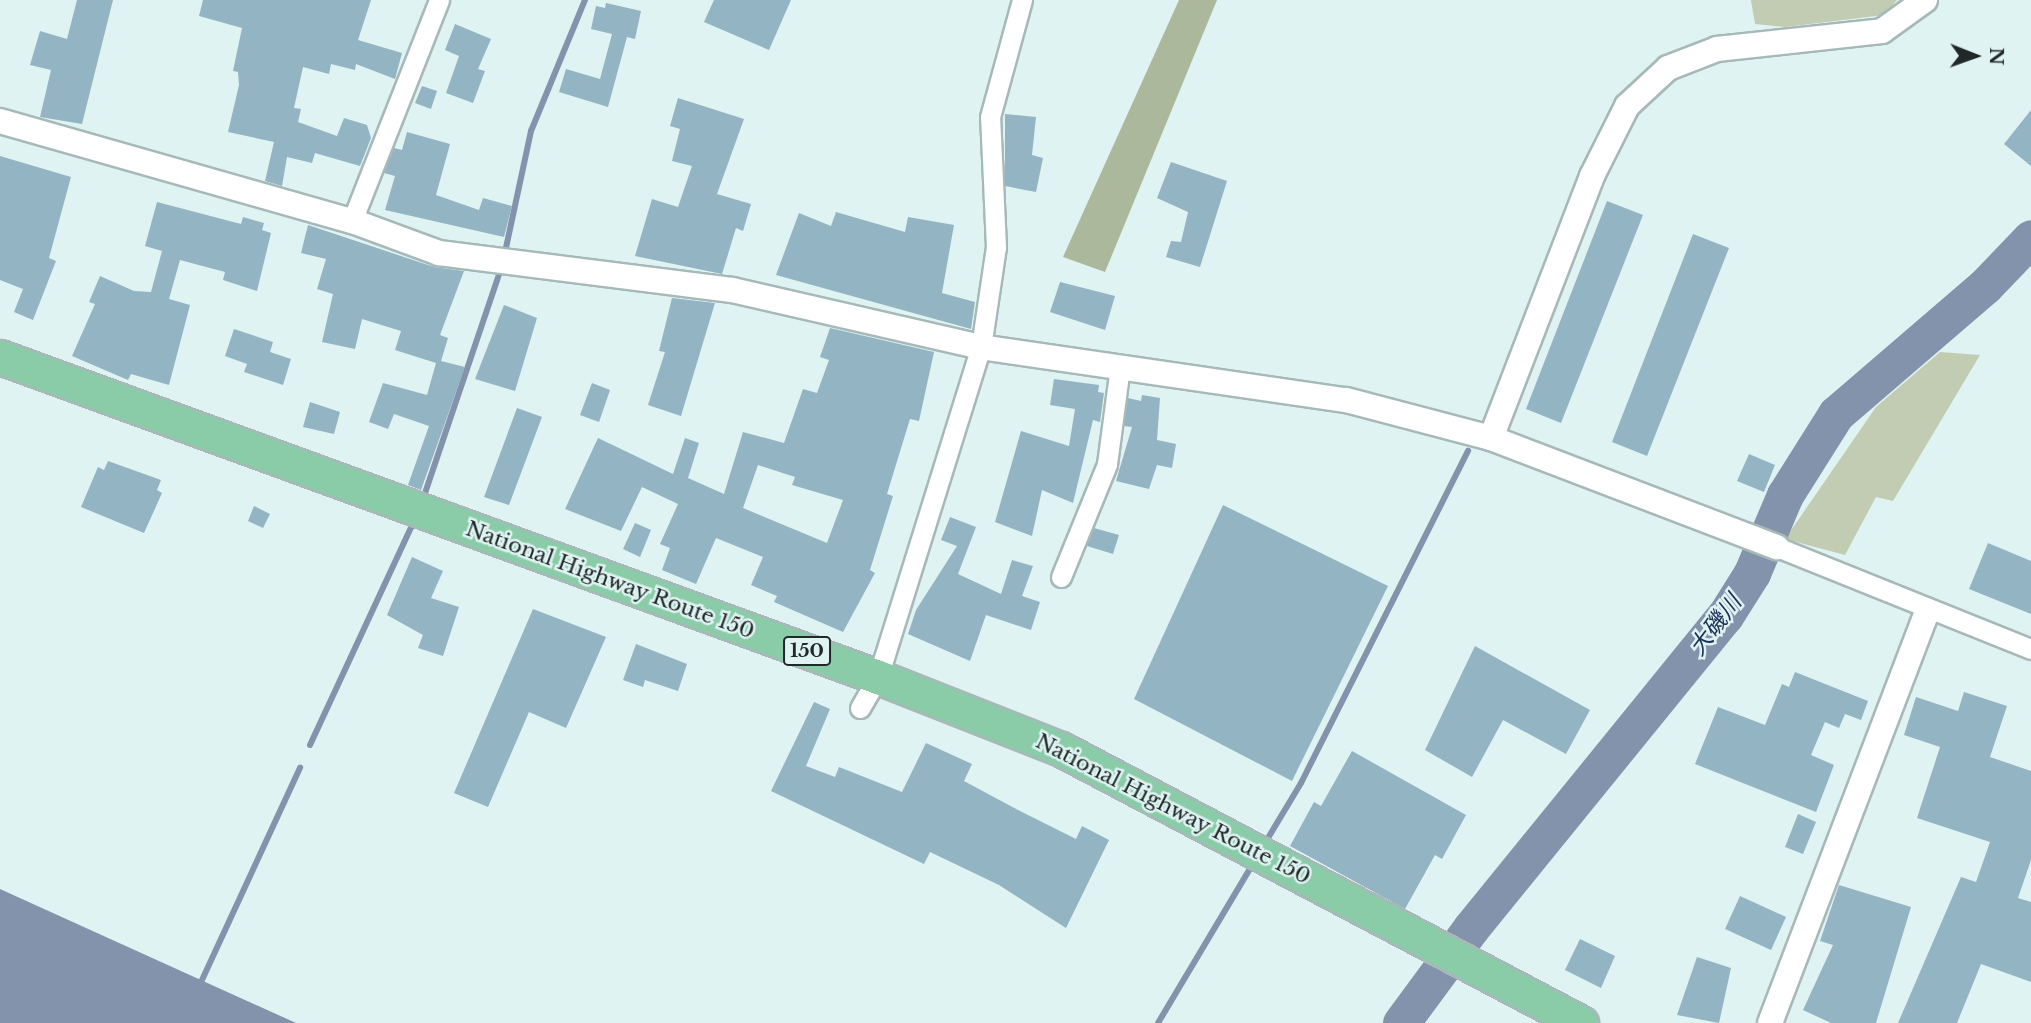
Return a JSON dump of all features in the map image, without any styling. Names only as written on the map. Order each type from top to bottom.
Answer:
[{"type":"highway","name":"National Highway Route 150","points":[[0,357],[878,677],[1061,750],[1142,789],[1581,1023]]},
{"type":"street","points":[[352,221],[439,0]]},
{"type":"street","points":[[860,708],[878,677],[981,347],[996,247],[990,117],[1023,0]]},
{"type":"street","points":[[1491,438],[1592,176],[1627,106],[1668,68],[1717,49],[1882,31],[1925,0]]},
{"type":"street","points":[[0,121],[352,221],[439,253],[732,290],[981,347],[1346,400],[1491,438],[1776,547],[1927,611],[2031,649]]},
{"type":"street","points":[[1061,578],[1107,464],[1120,366]]},
{"type":"street","points":[[1770,1023],[1927,611]]},
{"type":"green space","points":[[1179,0],[1217,0],[1105,272],[1063,257]]},
{"type":"green space","points":[[1751,0],[1897,0],[1884,15],[1786,27],[1755,24]]},
{"type":"green space","points":[[1940,352],[1980,355],[1893,501],[1876,497],[1845,555],[1785,539],[1876,407]]},
{"type":"water","points":[[0,889],[296,1023],[0,1023]]},
{"type":"building","points":[[77,0],[113,0],[82,124],[40,117],[51,70],[30,65],[40,31],[67,39]]},
{"type":"building","points":[[203,0],[371,0],[358,40],[402,53],[395,79],[356,64],[355,70],[331,64],[329,74],[303,67],[294,108],[301,109],[298,122],[337,136],[344,118],[367,125],[371,138],[360,166],[315,153],[312,163],[287,157],[282,186],[265,181],[274,142],[228,132],[239,85],[238,72],[233,71],[242,28],[199,16]]},
{"type":"building","points":[[714,0],[791,0],[769,50],[704,22]]},
{"type":"building","points":[[606,3],[641,11],[635,39],[627,37],[608,107],[559,92],[566,69],[600,79],[612,34],[591,29],[596,6],[605,8]]},
{"type":"building","points":[[455,24],[491,39],[478,69],[485,71],[473,103],[446,93],[459,56],[445,50]]},
{"type":"building","points":[[422,86],[437,91],[431,109],[415,103]]},
{"type":"building","points":[[678,98],[744,119],[717,194],[751,204],[743,231],[736,228],[722,274],[635,256],[652,199],[678,207],[692,166],[672,161],[680,129],[670,126]]},
{"type":"building","points":[[2031,110],[2031,166],[2004,144]]},
{"type":"building","points":[[1005,114],[1036,117],[1032,155],[1043,158],[1036,192],[1005,186]]},
{"type":"building","points":[[407,132],[450,144],[436,195],[479,210],[483,198],[512,206],[504,237],[385,210],[395,176],[384,173],[394,148],[402,150]]},
{"type":"building","points":[[0,156],[71,177],[49,258],[56,261],[33,320],[14,312],[23,289],[0,280]]},
{"type":"building","points":[[1171,162],[1227,181],[1200,267],[1166,257],[1171,241],[1181,242],[1188,212],[1157,198]]},
{"type":"building","points":[[1607,201],[1643,215],[1561,423],[1526,409]]},
{"type":"building","points":[[157,202],[241,224],[243,217],[264,223],[262,230],[271,233],[257,291],[223,280],[225,272],[180,260],[169,299],[190,305],[169,385],[131,374],[128,380],[72,356],[95,304],[89,302],[100,276],[134,291],[151,292],[162,251],[145,246]]},
{"type":"building","points":[[836,212],[905,232],[908,217],[954,225],[942,293],[975,302],[971,329],[776,275],[799,213],[831,226]]},
{"type":"building","points":[[308,225],[434,267],[464,271],[440,335],[448,338],[441,361],[465,367],[421,490],[408,485],[429,426],[394,414],[388,429],[369,422],[383,383],[427,395],[436,363],[395,350],[401,331],[362,319],[355,349],[322,342],[333,294],[317,289],[326,259],[301,253]]},
{"type":"building","points":[[1693,234],[1729,248],[1647,456],[1612,442]]},
{"type":"building","points":[[1060,282],[1115,296],[1105,330],[1050,312]]},
{"type":"building","points":[[672,298],[715,303],[681,416],[648,405],[665,352],[659,351]]},
{"type":"building","points":[[504,305],[537,318],[515,391],[475,379]]},
{"type":"building","points":[[830,328],[934,352],[919,421],[910,419],[887,494],[893,496],[870,570],[875,573],[843,632],[774,602],[777,596],[751,585],[763,557],[716,538],[696,584],[662,570],[670,548],[660,544],[678,504],[642,487],[621,531],[565,509],[598,438],[673,474],[685,438],[699,443],[688,478],[724,494],[743,432],[784,443],[803,389],[817,393],[829,360],[820,357]],"holes":[[[758,465],[795,477],[792,485],[843,500],[827,543],[743,508]]]},
{"type":"building","points":[[234,329],[273,342],[270,352],[291,359],[283,385],[244,372],[247,364],[225,356]]},
{"type":"building","points":[[1054,379],[1099,385],[1098,392],[1104,393],[1100,422],[1093,420],[1073,503],[1042,490],[1032,536],[995,522],[1021,431],[1069,446],[1075,409],[1050,405]]},
{"type":"building","points":[[592,383],[610,390],[599,422],[580,415]]},
{"type":"building","points":[[1142,395],[1160,398],[1157,440],[1176,444],[1172,468],[1157,465],[1149,489],[1116,481],[1132,427],[1124,426],[1128,398],[1141,401]]},
{"type":"building","points":[[310,402],[340,412],[334,434],[303,427]]},
{"type":"building","points":[[517,408],[542,417],[509,505],[484,497]]},
{"type":"building","points":[[1749,454],[1775,465],[1764,492],[1737,481]]},
{"type":"building","points":[[108,461],[161,480],[157,490],[162,493],[144,533],[81,507],[98,467],[104,470]]},
{"type":"building","points":[[1223,505],[1388,586],[1292,781],[1134,699]]},
{"type":"building","points":[[254,506],[270,514],[263,528],[248,521]]},
{"type":"building","points":[[950,517],[976,527],[958,574],[1001,594],[1012,560],[1033,566],[1022,596],[1040,602],[1031,630],[986,615],[970,661],[908,634],[916,610],[957,546],[941,540]]},
{"type":"building","points":[[635,523],[651,530],[640,557],[623,549]]},
{"type":"building","points":[[1094,528],[1119,535],[1113,554],[1087,546]]},
{"type":"building","points":[[1988,543],[2031,561],[2031,614],[1969,589]]},
{"type":"building","points":[[412,557],[443,571],[431,598],[459,607],[443,656],[418,648],[423,635],[387,615]]},
{"type":"building","points":[[533,609],[606,637],[566,728],[529,712],[488,807],[454,793]]},
{"type":"building","points":[[636,644],[687,664],[678,691],[645,680],[643,687],[623,680]]},
{"type":"building","points":[[1475,646],[1590,710],[1566,754],[1503,720],[1472,777],[1425,750]]},
{"type":"building","points":[[1795,672],[1868,701],[1861,720],[1845,714],[1839,728],[1825,722],[1811,755],[1834,765],[1816,812],[1695,764],[1718,707],[1765,725],[1782,684],[1789,687]]},
{"type":"building","points":[[1964,692],[2007,706],[1990,757],[2031,771],[2031,860],[2018,898],[2031,902],[2031,982],[1981,964],[1957,1023],[1898,1023],[1961,877],[1976,882],[1990,842],[1917,818],[1940,747],[1904,735],[1916,697],[1958,711]]},
{"type":"building","points":[[814,702],[830,709],[806,766],[835,777],[839,767],[902,792],[926,743],[972,764],[964,781],[1018,810],[1076,839],[1082,826],[1109,840],[1066,928],[999,885],[930,852],[924,864],[771,791]]},
{"type":"building","points":[[1352,751],[1466,815],[1442,859],[1435,855],[1405,909],[1290,846],[1314,802],[1321,806]]},
{"type":"building","points":[[1798,814],[1816,822],[1803,854],[1785,847]]},
{"type":"building","points":[[1839,885],[1911,907],[1876,1023],[1831,1023],[1803,1010],[1833,945],[1820,941]]},
{"type":"building","points":[[1740,896],[1786,917],[1771,950],[1725,929]]},
{"type":"building","points":[[1580,939],[1615,956],[1601,988],[1565,970]]},
{"type":"building","points":[[1697,957],[1731,968],[1719,1023],[1677,1015]]},
{"type":"waterway","points":[[504,257],[531,131],[585,0]]},
{"type":"waterway","name":"大磯川","points":[[1401,1023],[1471,928],[1725,616],[1752,573],[1785,495],[1836,414],[1985,286],[2031,238]]},
{"type":"waterway","points":[[423,499],[501,268]]},
{"type":"waterway","points":[[1265,843],[1301,783],[1468,451]]},
{"type":"waterway","points":[[310,745],[415,519]]},
{"type":"waterway","points":[[202,980],[300,768]]},
{"type":"waterway","points":[[1158,1023],[1254,862]]}]
